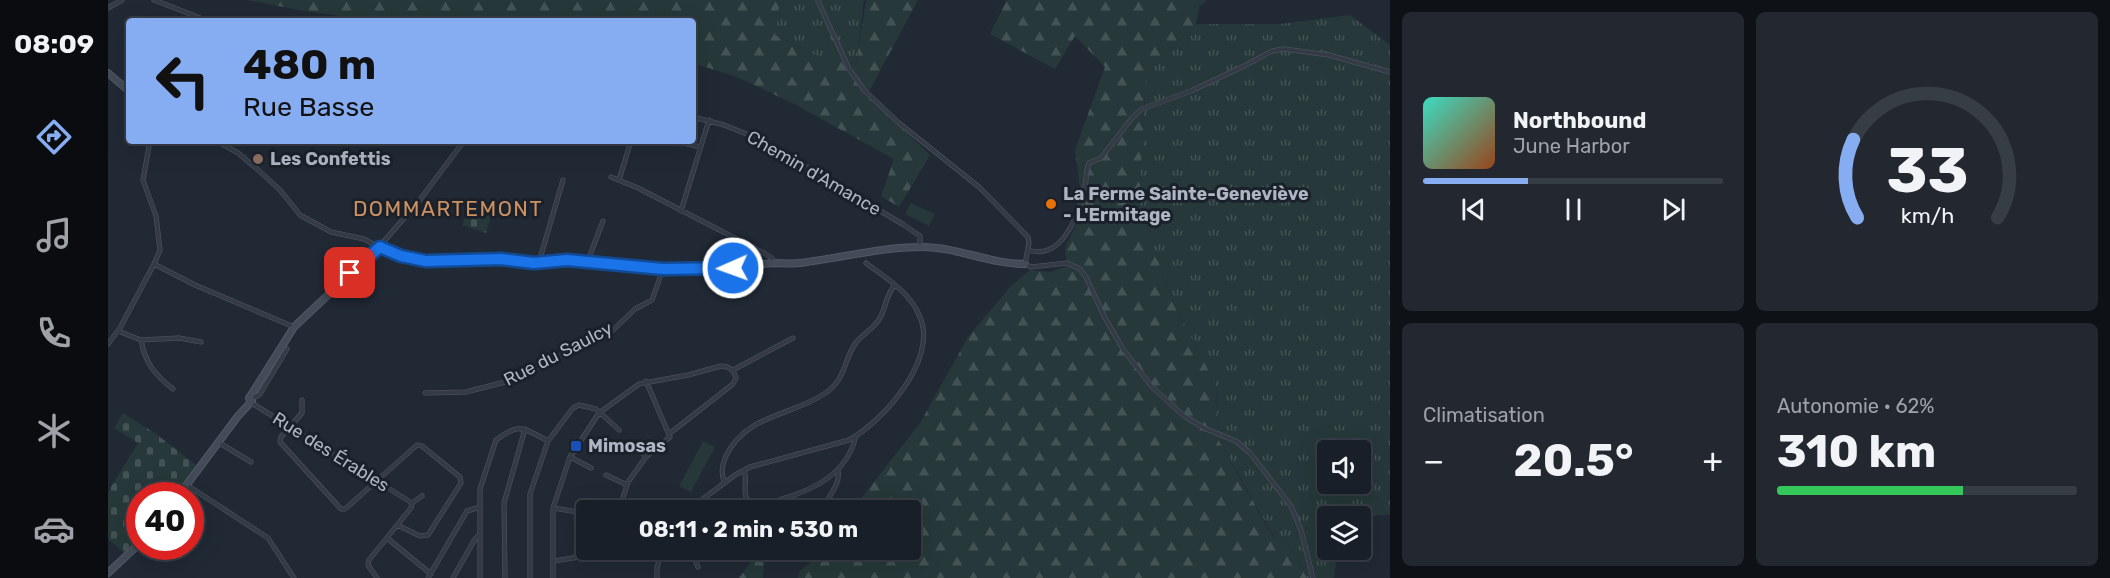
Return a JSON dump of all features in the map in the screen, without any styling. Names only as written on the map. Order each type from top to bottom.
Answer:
[{"type":"street","points":[[108,8],[122,0]]},
{"type":"street","points":[[154,0],[200,18]]},
{"type":"street","points":[[818,1],[849,69],[864,90],[899,123],[985,192],[1028,237],[1025,264]]},
{"type":"street","points":[[1028,250],[1042,252],[1062,240],[1076,216],[1085,190],[1089,163],[1101,158],[1132,118],[1150,105],[1191,91],[1277,49],[1329,55],[1390,72]]},
{"type":"street","points":[[108,73],[126,88]]},
{"type":"street","name":"Chemin d'Amance","points":[[696,118],[709,120],[764,142],[904,225],[920,236],[920,247]]},
{"type":"street","points":[[681,211],[699,159],[700,147],[709,120]]},
{"type":"street","points":[[108,344],[118,331],[154,264],[159,250],[159,232],[155,212],[143,176],[149,144]]},
{"type":"street","points":[[222,144],[256,168],[280,190],[300,215],[331,232],[364,239],[401,256],[426,261],[501,259],[539,263],[567,260],[663,269],[733,268],[771,263],[801,263],[920,247],[944,248],[994,261],[1025,264],[1031,267],[1067,263],[1080,269],[1086,277],[1105,318],[1123,349],[1152,387],[1184,416],[1206,429],[1236,441],[1250,453],[1291,506],[1301,530],[1313,578]]},
{"type":"street","points":[[252,399],[249,398],[294,327],[380,247],[462,144]]},
{"type":"street","points":[[620,180],[630,144]]},
{"type":"street","points":[[688,144],[700,147]]},
{"type":"street","points":[[611,177],[638,188],[764,253],[771,263]]},
{"type":"street","points":[[539,263],[563,180]]},
{"type":"street","points":[[587,263],[603,221]]},
{"type":"street","points":[[702,500],[744,470],[856,436],[875,422],[908,381],[921,354],[924,334],[921,320],[908,297],[866,262]]},
{"type":"street","points":[[154,264],[195,285],[294,327]]},
{"type":"street","name":"Rue du Saulcy","points":[[425,393],[466,392],[508,381],[612,331],[635,309],[651,300],[656,293],[663,269]]},
{"type":"street","points":[[725,483],[722,473],[727,455],[740,436],[772,416],[809,403],[826,393],[846,367],[856,343],[879,320],[888,293],[895,285]]},
{"type":"street","points":[[118,331],[141,340],[179,339],[201,342]]},
{"type":"street","points":[[733,370],[793,338]]},
{"type":"street","points":[[141,340],[149,366],[173,389]]},
{"type":"street","points":[[188,482],[252,399],[260,394],[287,350]]},
{"type":"street","points":[[553,578],[553,508],[570,457],[600,412],[646,381],[678,377],[722,366],[733,370],[736,378],[733,384],[669,434]]},
{"type":"street","points":[[622,500],[627,485],[646,457],[668,440],[669,434],[646,381]]},
{"type":"street","name":"Rue des Érables","points":[[252,399],[290,427],[412,503]]},
{"type":"street","points":[[302,400],[303,411],[281,437],[281,444],[338,508],[345,509],[412,448],[419,445],[460,477],[461,483],[426,536],[420,536],[397,525]]},
{"type":"street","points":[[530,578],[530,494],[548,441],[576,406],[596,409],[619,429]]},
{"type":"street","points":[[480,578],[480,489],[496,440],[518,427],[548,441]]},
{"type":"street","points":[[505,578],[504,503],[525,429]]},
{"type":"street","points":[[744,470],[747,478],[745,496],[750,503],[758,506],[809,491],[837,471],[852,449],[856,436]]},
{"type":"street","points":[[218,442],[251,462]]},
{"type":"street","points":[[631,442],[646,457]]},
{"type":"street","points":[[570,457],[591,468]]},
{"type":"street","points":[[827,500],[839,477],[837,471]]},
{"type":"street","points":[[606,475],[627,485]]},
{"type":"street","points":[[377,578],[368,562],[411,508],[412,503],[422,496]]},
{"type":"street","points":[[204,497],[268,538],[294,578]]},
{"type":"street","points":[[387,538],[429,576],[467,511],[480,507]]},
{"type":"street","points":[[553,508],[576,512]]},
{"type":"street","points":[[453,578],[475,539],[480,535]]},
{"type":"street","points":[[108,573],[126,556]]},
{"type":"street","points":[[554,561],[576,557]]},
{"type":"street","points":[[657,578],[659,560]]},
{"type":"street","points":[[696,560],[698,567]]},
{"type":"green space","points":[[248,0],[780,0],[775,35],[823,59],[856,64],[866,0],[918,0],[867,95],[930,155],[899,207],[881,196],[894,159],[796,105],[737,77],[696,64],[696,18],[358,18],[304,11]]},
{"type":"green space","points":[[780,0],[864,0],[856,64],[823,59],[775,35]]},
{"type":"green space","points":[[1007,0],[1207,0],[1199,7],[1196,24],[1146,72],[1139,206],[1172,300],[1216,385],[1218,439],[1273,537],[1285,539],[1307,578],[798,578],[800,571],[813,560],[921,560],[921,500],[860,500],[920,423],[968,337],[1011,286],[1030,270],[1051,272],[1067,266],[1065,248],[1083,210],[1075,150],[1105,67],[1075,36],[1055,69],[990,34]]},
{"type":"green space","points":[[1350,15],[1390,45],[1390,515],[1371,515],[1371,506],[1317,506],[1317,560],[1336,560],[1334,578],[1307,578],[1285,539],[1274,537],[1218,439],[1216,385],[1172,300],[1139,206],[1146,72],[1196,24],[1280,24]]},
{"type":"green space","points":[[911,203],[935,214],[929,226],[905,214]]},
{"type":"green space","points":[[470,205],[492,213],[486,233],[462,225]]},
{"type":"green space","points":[[123,413],[156,434],[196,465],[184,482],[126,482],[126,551],[124,553],[108,539],[108,492],[138,443],[114,428]]},
{"type":"green space","points":[[703,441],[715,447],[691,492],[679,486]]},
{"type":"green space","points":[[752,560],[764,560],[763,578],[739,578]]},
{"type":"place","name":"Les Confettis","points":[[258,159]]},
{"type":"place","name":"La Ferme Sainte-Geneviève - L'Ermitage","points":[[1051,204]]},
{"type":"place","name":"Mimosas","points":[[576,446]]},
{"type":"district","name":"DOMMARTEMONT","points":[[448,209]]},
{"type":"route","points":[[350,273],[380,247],[414,260],[426,261],[501,259],[534,263],[567,260],[663,269],[733,268]]}]
